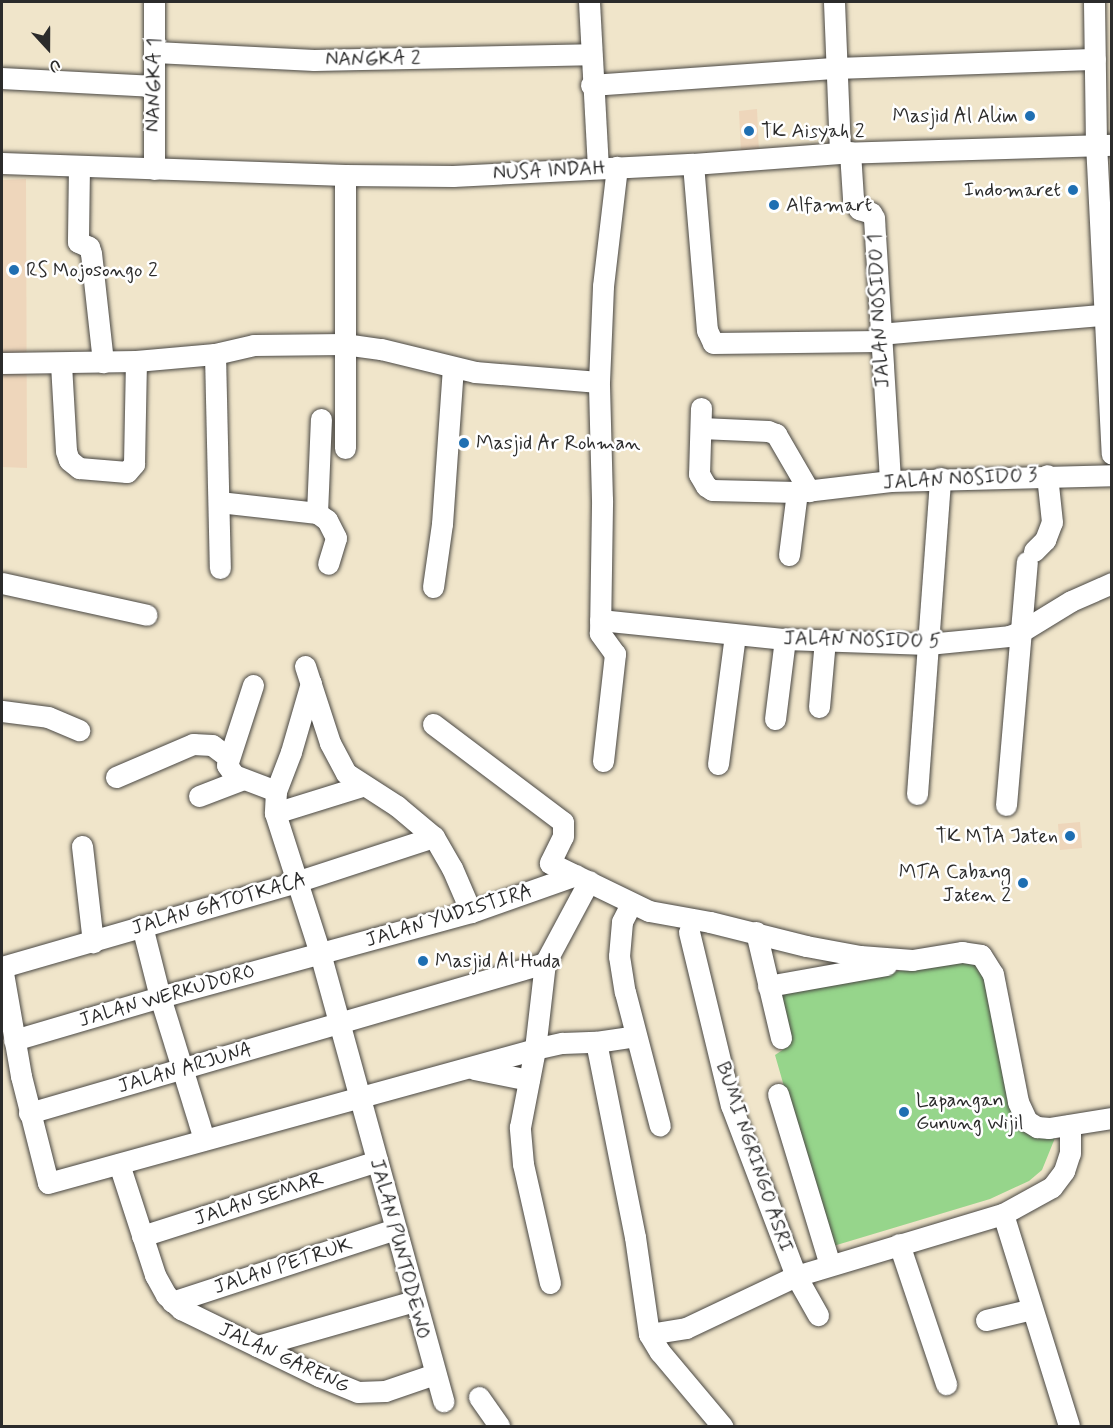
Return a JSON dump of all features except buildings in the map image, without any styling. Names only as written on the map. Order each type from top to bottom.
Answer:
[{"type":"street","points":[[135,2],[154,2]]},
{"type":"street","name":"NANGKA 1","points":[[153,169],[154,2]]},
{"type":"street","points":[[595,2],[590,54],[591,85],[608,167],[599,382],[602,500],[600,633],[615,654],[603,761]]},
{"type":"street","name":"JALAN NOSIDO 1","points":[[834,2],[836,68],[845,152],[853,199],[859,209],[871,213],[874,218],[879,338],[890,481]]},
{"type":"street","points":[[1094,2],[1103,36],[1095,59],[1104,144],[1112,454]]},
{"type":"street","name":"NANGKA 2","points":[[155,52],[314,60],[590,54]]},
{"type":"street","points":[[591,85],[836,68],[1095,59]]},
{"type":"street","points":[[2,78],[154,86]]},
{"type":"street","name":"NUSA INDAH","points":[[2,163],[345,175],[453,176],[693,164],[845,152],[1104,144]]},
{"type":"street","points":[[693,164],[707,330],[713,343],[879,338],[1108,314]]},
{"type":"street","points":[[79,166],[78,242],[89,247],[91,254],[103,362]]},
{"type":"street","points":[[345,175],[345,448]]},
{"type":"street","points":[[2,363],[61,364],[136,361],[216,354],[254,345],[344,344],[381,349],[453,368],[599,382]]},
{"type":"street","points":[[216,354],[220,568]]},
{"type":"street","points":[[61,364],[66,451],[69,460],[79,468],[127,472],[134,464],[136,361]]},
{"type":"street","points":[[433,587],[442,524],[453,368]]},
{"type":"street","points":[[317,513],[321,418]]},
{"type":"street","name":"JALAN NOSIDO 3","points":[[803,491],[776,434],[701,418],[699,474],[706,486],[712,490],[803,491],[940,478],[1112,475]]},
{"type":"street","points":[[1006,805],[1031,556],[1045,540],[1052,522],[1047,476]]},
{"type":"street","points":[[917,794],[940,478]]},
{"type":"street","points":[[789,555],[803,491]]},
{"type":"street","points":[[219,502],[317,513],[327,520],[336,538],[328,564]]},
{"type":"street","name":"JALAN NOSIDO 5","points":[[600,620],[785,639],[927,644],[1009,636],[1022,632],[1071,601],[1112,583]]},
{"type":"street","points":[[2,584],[147,615]]},
{"type":"street","points":[[718,764],[735,635]]},
{"type":"street","points":[[775,719],[785,639]]},
{"type":"street","points":[[819,707],[825,640]]},
{"type":"street","points":[[362,786],[275,813],[276,791],[291,752],[308,674],[330,743],[346,773],[362,786],[397,806],[434,837],[452,868],[471,912]]},
{"type":"street","points":[[253,684],[228,757],[228,771],[276,791]]},
{"type":"street","points":[[2,711],[48,717],[79,730]]},
{"type":"street","points":[[433,724],[563,822],[563,836],[533,891]]},
{"type":"street","points":[[116,777],[193,744],[212,744],[228,757]]},
{"type":"street","points":[[199,796],[243,779]]},
{"type":"street","name":"JALAN PUNTODEWO","points":[[275,813],[320,953],[443,1401]]},
{"type":"street","name":"JALAN GATOTKACA","points":[[2,967],[298,881],[434,837]]},
{"type":"street","points":[[81,846],[93,942]]},
{"type":"street","points":[[550,863],[649,912],[756,932],[806,946],[904,960]]},
{"type":"street","points":[[550,1283],[521,1150],[520,1127],[535,1049],[545,963],[582,878]]},
{"type":"street","name":"JALAN YUDISTIRA","points":[[320,953],[471,912],[533,891],[582,878]]},
{"type":"street","points":[[631,904],[621,930],[619,956],[636,1036],[660,1125]]},
{"type":"street","points":[[141,926],[160,997],[204,1139]]},
{"type":"street","points":[[756,932],[781,1038]]},
{"type":"street","name":"BUMI NGRINGO ASRI","points":[[688,933],[723,1081],[796,1276],[818,1314]]},
{"type":"street","points":[[768,986],[904,960],[962,952],[981,955],[993,974],[1022,1114],[1027,1121],[1038,1127],[1070,1125],[1112,1118]]},
{"type":"street","name":"JALAN WERKUDORO","points":[[14,1040],[320,953]]},
{"type":"street","name":"JALAN ARJUNA","points":[[29,1113],[545,963]]},
{"type":"street","points":[[2,967],[29,1113],[46,1181],[53,1184],[204,1139],[535,1049],[562,1043],[596,1042],[636,1036]]},
{"type":"street","points":[[2,1061],[14,1040]]},
{"type":"street","points":[[596,1042],[635,1237],[649,1334],[660,1352],[722,1426]]},
{"type":"street","points":[[471,1068],[529,1080]]},
{"type":"street","points":[[778,1094],[830,1265]]},
{"type":"street","points":[[649,1334],[686,1328],[796,1276],[1003,1214],[1052,1187],[1064,1171],[1070,1153],[1070,1125]]},
{"type":"street","name":"JALAN SEMAR","points":[[142,1236],[376,1161]]},
{"type":"street","points":[[119,1164],[155,1275],[172,1302]]},
{"type":"street","points":[[1003,1214],[1070,1426]]},
{"type":"street","name":"JALAN PETRUK","points":[[172,1302],[395,1229]]},
{"type":"street","points":[[899,1244],[946,1384]]},
{"type":"street","points":[[257,1346],[414,1301]]},
{"type":"street","name":"JALAN GARENG","points":[[172,1302],[257,1346],[358,1392],[386,1391],[435,1374]]},
{"type":"street","points":[[986,1320],[1032,1309]]},
{"type":"street","points":[[479,1397],[499,1426]]},
{"type":"shaded area","name":"TK Aisyah 2","points":[[757,109],[759,152],[741,153],[739,111]]},
{"type":"shaded area","points":[[26,179],[27,468],[2,467],[2,180]]},
{"type":"shaded area","name":"TK MTA Jaten","points":[[1080,822],[1082,848],[1060,850],[1058,824]]},
{"type":"green space","name":"Lapangan Gunung Wijil","points":[[960,960],[978,965],[983,975],[1009,1100],[1057,1133],[1042,1170],[1029,1181],[990,1199],[830,1247],[775,1055],[784,1049],[770,994]]},
{"type":"place","name":"Masjid Al Alim","points":[[1030,116]]},
{"type":"place","name":"TK Aisyah 2","points":[[749,131]]},
{"type":"place","name":"Indomaret","points":[[1073,190]]},
{"type":"place","name":"Alfamart","points":[[774,205]]},
{"type":"place","name":"RS Mojosongo 2","points":[[14,270]]},
{"type":"place","name":"Masjid Ar Rohman","points":[[464,443]]},
{"type":"place","name":"TK MTA Jaten","points":[[1070,836]]},
{"type":"place","name":"MTA Cabang Jaten 2","points":[[1023,883]]},
{"type":"place","name":"Masjid Al Huda","points":[[423,961]]},
{"type":"place","name":"Lapangan Gunung Wijil","points":[[904,1112]]}]
